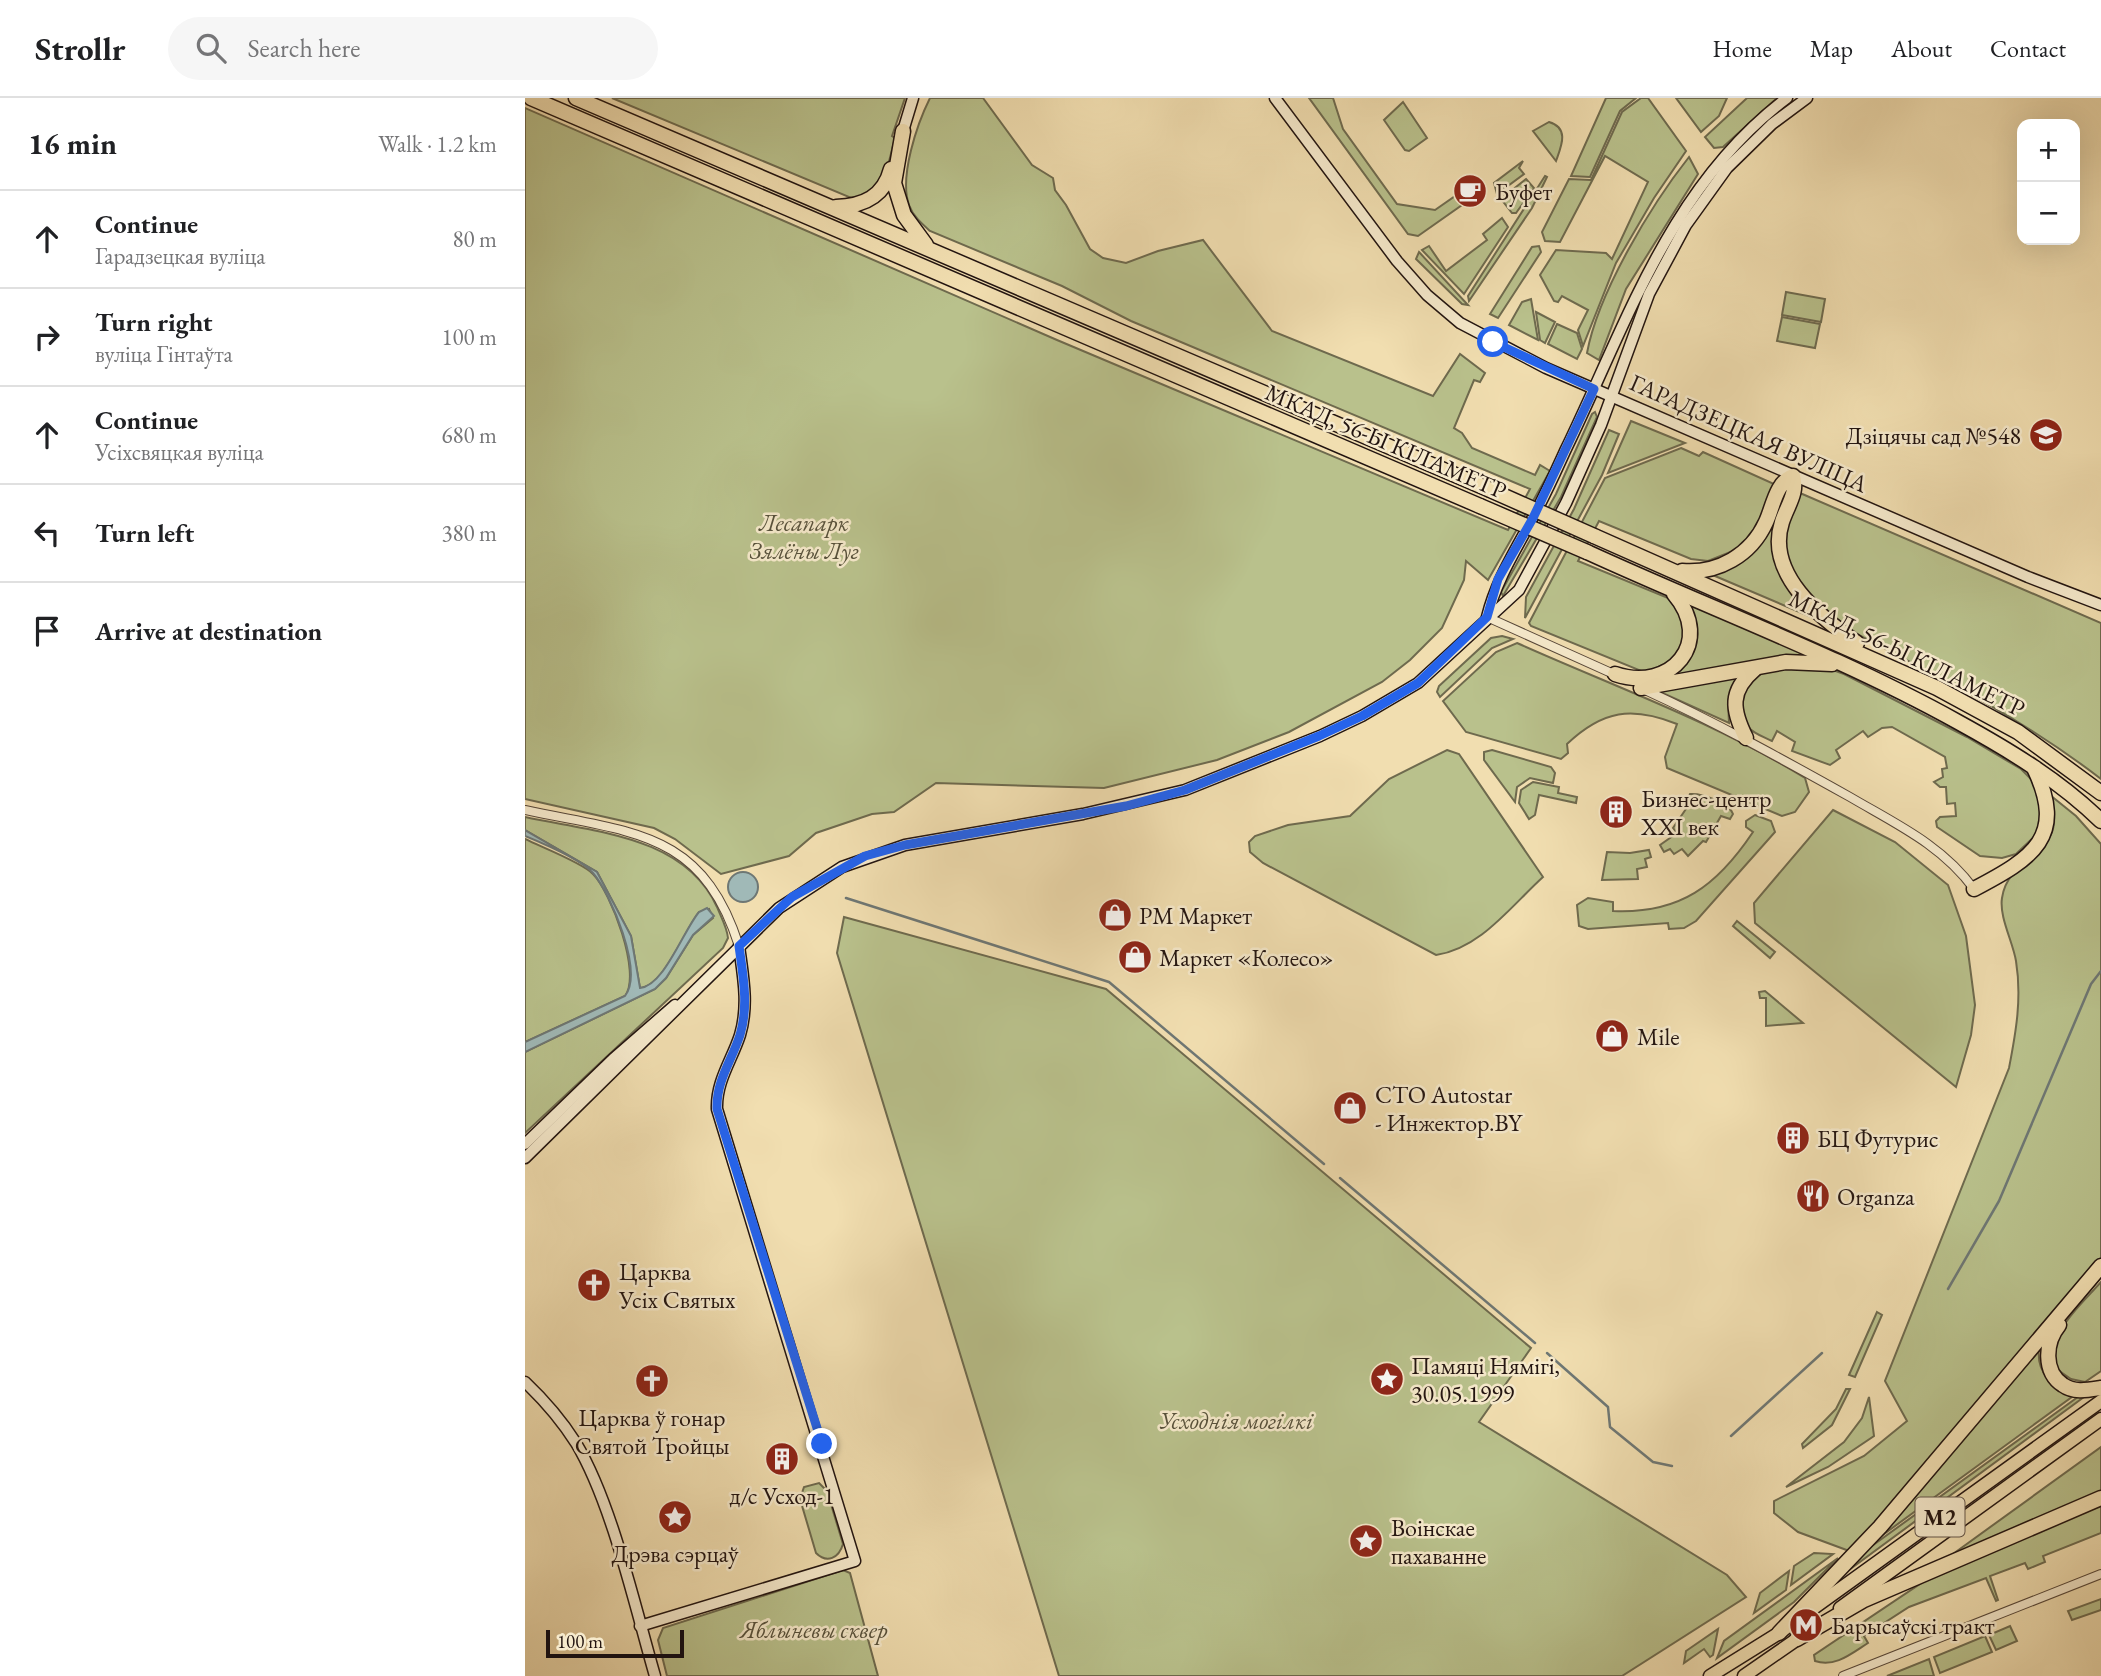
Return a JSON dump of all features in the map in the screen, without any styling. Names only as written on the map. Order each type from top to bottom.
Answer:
[{"type":"highway","name":"МКАД, 56-Ы КІЛАМЕТР","points":[[531,98],[1587,552],[1910,695],[2033,766],[2081,801],[2101,821]]},
{"type":"highway","name":"МКАД, 56-Ы КІЛАМЕТР","points":[[576,98],[1673,569],[1890,665],[2018,732],[2101,793]]},
{"type":"highway","points":[[829,207],[852,206],[870,201],[882,190],[888,180],[903,131]]},
{"type":"highway","points":[[903,131],[894,183],[904,215],[929,249]]},
{"type":"highway","points":[[1673,569],[1714,568],[1745,551],[1766,523],[1783,482],[1793,476],[1794,491],[1780,533],[1784,558],[1793,583],[1825,620],[1890,665]]},
{"type":"highway","points":[[1615,674],[1649,680],[1671,670],[1679,663],[1688,646],[1689,626],[1683,604],[1672,591]]},
{"type":"highway","points":[[1641,688],[1786,662],[1847,666]]},
{"type":"highway","points":[[1747,738],[1735,714],[1733,703],[1744,679],[1755,668]]},
{"type":"highway","points":[[1974,889],[2019,862],[2041,841],[2047,827],[2047,799],[2033,766]]},
{"type":"highway","points":[[1779,1633],[1880,1527],[2101,1266]]},
{"type":"highway","points":[[2101,1275],[2053,1332],[2048,1359],[2050,1370],[2063,1385],[2084,1391],[2101,1388]]},
{"type":"highway","points":[[1797,1639],[1864,1600],[2101,1498]]},
{"type":"main road","points":[[903,131],[913,98]]},
{"type":"main road","name":"ГАРАДЗЕЦКАЯ ВУЛІЦА","points":[[1275,98],[1380,239],[1427,295],[1460,323],[1493,342],[1594,389],[2028,577],[2101,605]]},
{"type":"main road","points":[[1487,617],[1498,579],[1533,518],[1646,273],[1690,200],[1735,145],[1787,98]]},
{"type":"main road","points":[[525,1144],[652,1023],[680,1002],[792,897],[865,856],[905,845],[1126,806],[1185,790],[1319,736],[1362,716],[1418,683],[1519,590],[1553,529],[1601,425],[1649,294],[1707,193],[1741,153],[1807,98]]},
{"type":"main road","points":[[640,1626],[855,1561],[717,1109],[721,1079],[740,1034],[745,1010],[739,946]]},
{"type":"main road","points":[[525,1158],[660,1027],[680,1002]]},
{"type":"main road","points":[[525,1382],[561,1422],[577,1445],[611,1530],[655,1676]]},
{"type":"main road","name":"М2","points":[[1710,1676],[1779,1633],[2101,1401]]},
{"type":"main road","name":"М2","points":[[1744,1676],[2101,1419]]},
{"type":"street","points":[[1487,617],[1615,674],[1747,738],[1917,835],[1959,869],[1974,889]]},
{"type":"street","points":[[525,810],[624,831],[653,840],[681,854],[699,869],[715,890],[739,946]]},
{"type":"street","points":[[1843,1676],[2101,1574]]},
{"type":"green space","points":[[612,98],[905,98],[892,136],[895,138],[883,185],[856,200]]},
{"type":"green space","name":"Лесапарк Зялёны Луг","points":[[930,98],[983,98],[1032,165],[1053,178],[1055,190],[1090,249],[1103,258],[1126,263],[1158,251],[1203,240],[1272,331],[1433,396],[1460,354],[1485,373],[1480,382],[1474,380],[1454,428],[1462,433],[1472,448],[1535,475],[1540,465],[1550,471],[1488,580],[1466,561],[1464,580],[1442,628],[1410,660],[1382,682],[1289,732],[1217,760],[1104,788],[936,783],[894,812],[872,814],[816,833],[789,856],[721,874],[675,839],[654,828],[525,799],[525,108],[1057,340],[1508,530],[1530,489],[1131,321],[1062,286],[930,231],[909,205],[906,180],[915,136]]},
{"type":"green space","points":[[1309,98],[1333,98],[1343,129],[1397,204],[1435,210],[1461,192],[1468,202],[1479,194],[1482,201],[1472,207],[1465,203],[1418,236],[1408,234]]},
{"type":"green space","points":[[1606,98],[1636,98],[1620,111],[1590,177],[1571,176]]},
{"type":"green space","points":[[1641,98],[1648,98],[1686,151],[1654,198],[1616,263],[1583,346],[1578,330],[1588,310],[1562,296],[1558,302],[1554,301],[1540,275],[1556,250],[1606,253],[1612,259],[1648,182],[1605,156],[1560,242],[1545,241],[1542,232],[1569,179],[1591,180],[1622,112]]},
{"type":"green space","points":[[1676,98],[1727,98],[1719,116],[1701,132]]},
{"type":"green space","points":[[1747,98],[1777,98],[1723,147],[1714,148],[1705,137]]},
{"type":"green space","points":[[1403,102],[1427,138],[1409,151],[1405,150],[1384,120]]},
{"type":"green space","points":[[1549,122],[1556,125],[1562,133],[1562,144],[1556,161],[1533,131]]},
{"type":"green space","points":[[1689,157],[1698,174],[1626,289],[1599,360],[1587,353],[1602,304],[1643,224]]},
{"type":"green space","points":[[1523,161],[1519,168],[1524,174],[1497,194],[1494,183]]},
{"type":"green space","points":[[1545,176],[1547,177],[1532,208],[1469,301],[1468,296]]},
{"type":"green space","points":[[1526,179],[1534,188],[1516,213],[1512,213],[1501,199]]},
{"type":"green space","points":[[1502,218],[1508,227],[1464,294],[1422,250],[1429,246],[1446,271],[1487,240],[1483,234]]},
{"type":"green space","points":[[1539,246],[1541,252],[1498,318],[1490,314],[1532,247]]},
{"type":"green space","points":[[1419,252],[1468,305],[1462,304],[1416,259]]},
{"type":"green space","points":[[1786,292],[1825,299],[1821,322],[1782,315]]},
{"type":"green space","points":[[1531,299],[1538,340],[1509,325],[1522,302]]},
{"type":"green space","points":[[1536,312],[1555,322],[1545,343],[1540,340]]},
{"type":"green space","points":[[1782,317],[1820,324],[1815,348],[1777,341]]},
{"type":"green space","points":[[1557,324],[1577,333],[1582,349],[1577,359],[1548,344]]},
{"type":"green space","points":[[1595,412],[1597,417],[1561,497],[1503,596],[1501,592],[1556,494]]},
{"type":"green space","points":[[1631,421],[1685,443],[1608,473]]},
{"type":"green space","points":[[1609,430],[1619,434],[1602,475],[1525,618],[1526,597],[1574,509]]},
{"type":"green space","points":[[1681,448],[1699,456],[1703,452],[1774,484],[1752,538],[1733,551],[1708,561],[1691,559],[1599,521],[1578,561],[1673,600],[1683,616],[1683,644],[1675,659],[1646,673],[1531,626],[1529,623],[1605,478]]},
{"type":"green space","points":[[1784,492],[1787,493],[1776,530],[1777,561],[1791,590],[1816,619],[1708,573],[1735,564]]},
{"type":"green space","points":[[1800,493],[2101,623],[2101,779],[2010,717],[1851,631],[1813,599],[1793,571],[1784,540],[1786,523]]},
{"type":"green space","points":[[1689,603],[1815,658],[1670,680],[1695,648],[1696,626]]},
{"type":"green space","points":[[1502,636],[1513,639],[1492,648],[1440,697],[1437,692],[1439,686],[1491,638]]},
{"type":"green space","points":[[1517,643],[1735,739],[1805,778],[1809,792],[1795,812],[1782,816],[1667,768],[1665,757],[1677,724],[1646,715],[1619,714],[1593,724],[1567,744],[1568,753],[1561,759],[1466,732],[1443,701],[1496,652]]},
{"type":"green space","points":[[1780,666],[1830,669],[1844,674],[1967,737],[2021,769],[2035,783],[2043,814],[2036,835],[2016,854],[2002,858],[1980,856],[1937,827],[1936,821],[1940,817],[1956,816],[1955,803],[1947,804],[1946,787],[1940,787],[1934,782],[1943,777],[1942,769],[1947,768],[1945,757],[1892,727],[1882,728],[1868,737],[1863,731],[1836,750],[1840,758],[1830,765],[1792,751],[1795,742],[1777,731],[1772,741],[1753,732],[1742,717],[1742,697],[1752,681]]},
{"type":"green space","points":[[1739,677],[1728,700],[1729,723],[1658,691]]},
{"type":"green space","points":[[1447,750],[1459,754],[1543,877],[1494,925],[1467,944],[1436,955],[1263,863],[1250,852],[1249,842],[1255,836],[1288,825],[1350,816],[1389,779]]},
{"type":"green space","points":[[1492,750],[1551,767],[1555,773],[1553,783],[1530,778],[1517,787],[1515,802],[1484,760],[1484,752]]},
{"type":"green space","points":[[1533,782],[1559,787],[1558,793],[1577,797],[1576,803],[1539,795],[1535,815],[1529,819],[1519,803],[1521,790]]},
{"type":"green space","points":[[1690,794],[1715,800],[1733,814],[1730,819],[1721,816],[1706,842],[1703,841],[1688,856],[1682,849],[1674,854],[1670,849],[1664,852],[1660,845],[1677,833],[1673,828],[1688,806],[1684,803]]},
{"type":"green space","points":[[2050,795],[2076,816],[2101,844],[2101,1259],[1852,1552],[1798,1532],[1774,1513],[1774,1501],[1864,1456],[1907,1421],[1885,1381],[2009,1068],[2016,1028],[2018,988],[2016,961],[2003,913],[2002,898],[2015,871],[2046,843],[2052,831],[2054,816]]},
{"type":"green space","points":[[1833,810],[1895,842],[1948,885],[1966,936],[1975,1005],[1971,1035],[1956,1087],[1755,923],[1754,903]]},
{"type":"green space","points":[[1755,815],[1771,821],[1775,832],[1696,921],[1684,928],[1669,929],[1668,923],[1588,929],[1579,926],[1577,905],[1588,898],[1613,902],[1613,911],[1637,911],[1658,908],[1695,893],[1711,882],[1739,851],[1753,832],[1746,827],[1746,821]]},
{"type":"green space","points":[[525,817],[607,833],[660,851],[683,865],[702,883],[717,907],[728,938],[723,948],[525,1133],[525,1052],[655,989],[666,978],[693,935],[713,918],[709,909],[699,912],[665,968],[649,985],[640,988],[631,936],[597,872],[525,830]]},
{"type":"green space","points":[[525,839],[571,860],[593,874],[616,915],[630,970],[625,996],[525,1042]]},
{"type":"green space","points":[[1649,850],[1651,857],[1645,859],[1647,867],[1637,869],[1638,879],[1602,880],[1607,852]]},
{"type":"green space","name":"Усходнія могілкі","points":[[844,917],[1106,989],[1531,1348],[1479,1422],[1727,1575],[1746,1597],[1622,1676],[1059,1676],[837,953]]},
{"type":"green space","points":[[1737,921],[1775,952],[1770,958],[1733,926]]},
{"type":"green space","points":[[1765,991],[1803,1023],[1766,1026],[1766,998],[1760,998],[1759,992]]},
{"type":"green space","points":[[2101,1282],[2101,1371],[2085,1382],[2071,1379],[2055,1368],[2055,1343],[2067,1321]]},
{"type":"green space","points":[[1877,1312],[1882,1315],[1855,1377],[1849,1375]]},
{"type":"green space","points":[[2039,1347],[2040,1365],[2047,1378],[2076,1394],[1858,1553]]},
{"type":"green space","points":[[1846,1389],[1850,1389],[1832,1425],[1803,1448],[1802,1444],[1836,1409]]},
{"type":"green space","points":[[2082,1394],[2088,1394],[1830,1584],[1858,1556]]},
{"type":"green space","points":[[1869,1397],[1874,1436],[1828,1467],[1786,1487],[1844,1442],[1862,1418]]},
{"type":"green space","points":[[2101,1447],[2101,1493],[1946,1559]]},
{"type":"green space","points":[[819,1483],[827,1491],[843,1544],[836,1556],[828,1559],[816,1553],[800,1499],[804,1487]]},
{"type":"green space","points":[[2101,1504],[2101,1533],[2043,1556],[2045,1562],[2028,1569],[2025,1563],[1990,1576],[1998,1600],[1996,1601],[1986,1578],[1909,1607],[1864,1636],[1868,1643],[1843,1658],[1829,1663],[1815,1661],[1814,1655],[1932,1576]]},
{"type":"green space","points":[[1814,1553],[1833,1554],[1791,1585],[1794,1566]]},
{"type":"green space","points":[[1838,1558],[1794,1602],[1717,1658],[1724,1641]]},
{"type":"green space","name":"Яблыневы сквер","points":[[843,1570],[850,1573],[878,1676],[667,1676],[658,1640],[663,1628]]},
{"type":"green space","points":[[1789,1571],[1786,1590],[1754,1613],[1760,1593]]},
{"type":"green space","points":[[2101,1599],[2101,1610],[2072,1620],[2068,1611]]},
{"type":"green space","points":[[2010,1626],[2017,1641],[1996,1650],[1989,1635]]},
{"type":"green space","points":[[1718,1629],[1713,1655],[1710,1657],[1704,1649],[1684,1663],[1686,1651]]},
{"type":"green space","points":[[1985,1636],[1992,1652],[1940,1673],[1934,1657]]},
{"type":"green space","points":[[1929,1659],[1934,1676],[1887,1676]]},
{"type":"water","points":[[525,830],[597,872],[631,936],[640,988],[649,985],[665,968],[699,912],[707,908],[714,916],[693,935],[666,978],[655,989],[525,1052],[525,1042],[625,996],[630,985],[631,970],[616,915],[593,873],[571,857],[525,836]]},
{"type":"water","points":[[743,872],[754,876],[758,887],[754,898],[743,902],[732,898],[728,887],[732,876]]},
{"type":"waterway","points":[[846,898],[1109,982],[1324,1164]]},
{"type":"waterway","points":[[1948,1289],[1999,1201],[2091,984],[2101,971]]},
{"type":"waterway","points":[[1340,1178],[1535,1343]]},
{"type":"waterway","points":[[1547,1353],[1608,1407],[1610,1427],[1653,1462],[1672,1466]]},
{"type":"waterway","points":[[1731,1436],[1822,1353]]},
{"type":"place","name":"Буфет","points":[[1470,191]]},
{"type":"place","name":"Дзіцячы сад №548","points":[[2046,435]]},
{"type":"place","name":"Бизнес-центр XXI век","points":[[1616,812]]},
{"type":"place","name":"РМ Маркет","points":[[1115,915]]},
{"type":"place","name":"Маркет «Колесо»","points":[[1135,957]]},
{"type":"place","name":"Mile","points":[[1612,1036]]},
{"type":"place","name":"СТО Autostar - Инжектор.BY","points":[[1350,1108]]},
{"type":"place","name":"БЦ Футурис","points":[[1793,1138]]},
{"type":"place","name":"Organza","points":[[1813,1196]]},
{"type":"place","name":"Царква Усіх Святых","points":[[594,1285]]},
{"type":"place","name":"Памяці Нямігі, 30.05.1999","points":[[1387,1379]]},
{"type":"place","name":"Царква ў гонар Святой Тройцы","points":[[652,1381]]},
{"type":"place","name":"д/с Усход-1","points":[[782,1459]]},
{"type":"place","name":"Дрэва сэрцаў","points":[[675,1517]]},
{"type":"place","name":"Воінскае пахаванне","points":[[1366,1541]]},
{"type":"place","name":"Барысаўскі тракт","points":[[1806,1625]]},
{"type":"route","points":[[822,1444],[717,1109],[721,1079],[740,1034],[745,1010],[739,946],[792,897],[865,856],[905,845],[1126,806],[1185,790],[1319,736],[1362,716],[1418,683],[1487,617],[1498,579],[1533,518],[1594,389],[1493,342]]}]
